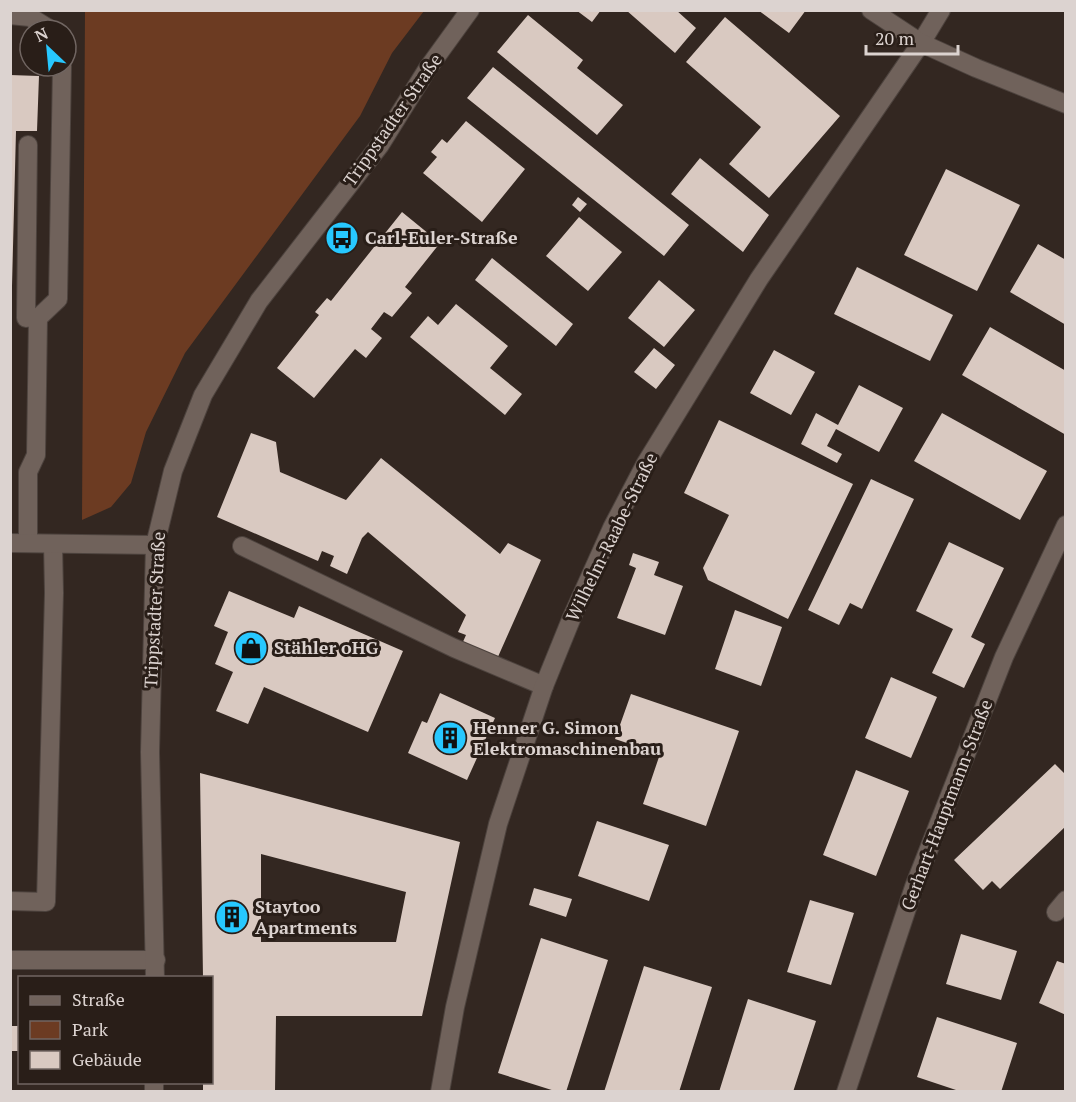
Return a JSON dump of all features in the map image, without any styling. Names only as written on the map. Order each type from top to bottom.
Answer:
[{"type":"street","name":"Trippstadter Straße","points":[[155,969],[150,752],[155,545],[173,471],[209,385],[259,301],[380,145],[428,68],[470,10]]},
{"type":"street","points":[[871,10],[921,44],[1065,104]]},
{"type":"street","name":"Wilhelm-Raabe-Straße","points":[[440,1092],[455,1006],[498,824],[544,686],[612,528],[646,464],[759,279],[921,44],[941,10]]},
{"type":"street","points":[[10,15],[32,18]]},
{"type":"street","points":[[32,318],[58,299],[62,78]]},
{"type":"street","points":[[28,145],[36,455],[28,472],[19,543],[155,545]]},
{"type":"street","name":"Gerhart-Hauptmann-Straße","points":[[846,1092],[914,886],[1004,657],[1065,525]]},
{"type":"street","points":[[10,902],[46,902],[54,593],[52,544]]},
{"type":"street","points":[[242,546],[454,648],[544,686]]},
{"type":"street","points":[[10,960],[155,969]]},
{"type":"green space","points":[[85,11],[424,11],[392,53],[360,116],[185,353],[146,432],[131,483],[111,507],[82,520]]},
{"type":"building","points":[[576,10],[601,10],[592,22]]},
{"type":"building","points":[[626,10],[676,10],[696,28],[675,53]]},
{"type":"building","points":[[758,10],[806,10],[789,33]]},
{"type":"building","points":[[528,15],[583,60],[577,68],[623,105],[597,135],[497,52]]},
{"type":"building","points":[[725,17],[840,116],[769,198],[729,164],[761,127],[686,62]]},
{"type":"building","points":[[493,67],[689,225],[664,256],[467,98]]},
{"type":"building","points":[[10,75],[18,75],[18,78],[39,78],[37,131],[16,131],[12,286],[10,286]]},
{"type":"building","points":[[466,121],[525,169],[482,222],[423,173],[437,157],[431,152],[442,139],[447,143]]},
{"type":"building","points":[[700,158],[769,215],[743,252],[671,194]]},
{"type":"building","points":[[946,169],[1020,205],[977,291],[904,255]]},
{"type":"building","points":[[578,197],[587,204],[580,212],[572,205]]},
{"type":"building","points":[[402,212],[440,243],[405,287],[412,293],[392,317],[384,312],[371,329],[382,338],[366,358],[355,349],[314,398],[277,368],[319,315],[315,312],[327,298],[331,301]]},
{"type":"building","points":[[579,217],[622,252],[588,291],[546,256]]},
{"type":"building","points":[[1038,244],[1066,260],[1066,325],[1010,292]]},
{"type":"building","points":[[492,258],[573,324],[556,346],[475,280]]},
{"type":"building","points":[[857,267],[953,315],[930,361],[834,314]]},
{"type":"building","points":[[659,280],[695,310],[664,347],[628,318]]},
{"type":"building","points":[[456,304],[508,346],[490,368],[522,394],[505,415],[410,337],[428,316],[438,325]]},
{"type":"building","points":[[990,327],[1066,371],[1066,435],[962,375]]},
{"type":"building","points":[[654,348],[675,365],[656,389],[634,372]]},
{"type":"building","points":[[774,350],[815,372],[791,415],[750,393]]},
{"type":"building","points":[[859,385],[903,408],[879,452],[836,429],[827,446],[842,454],[837,463],[801,444],[816,413],[838,425]]},
{"type":"building","points":[[942,413],[1047,471],[1020,520],[914,461]]},
{"type":"building","points":[[719,420],[853,484],[788,619],[708,580],[703,568],[729,515],[684,493]]},
{"type":"building","points":[[251,433],[276,442],[280,472],[346,500],[381,458],[500,554],[508,543],[541,560],[497,659],[462,644],[466,635],[458,632],[466,615],[368,532],[362,538],[347,574],[330,566],[334,556],[322,551],[318,561],[217,517]]},
{"type":"building","points":[[871,479],[914,499],[862,609],[850,603],[839,625],[808,610]]},
{"type":"building","points":[[949,542],[1004,568],[971,637],[985,644],[964,688],[932,673],[953,629],[916,611]]},
{"type":"building","points":[[633,553],[659,562],[654,575],[683,586],[665,635],[617,618],[636,568],[629,565]]},
{"type":"building","points":[[229,591],[294,618],[299,606],[403,651],[368,732],[264,687],[248,724],[216,711],[233,672],[215,664],[228,632],[214,626]]},
{"type":"building","points":[[735,610],[782,627],[761,686],[715,669]]},
{"type":"building","points":[[891,677],[937,697],[911,758],[865,738]]},
{"type":"building","name":"Henner G. Simon Elektromaschinenbau","points":[[440,693],[495,718],[467,780],[408,753],[422,721],[427,723]]},
{"type":"building","points":[[631,694],[739,731],[706,826],[643,804],[660,754],[615,739]]},
{"type":"building","points":[[1055,764],[1066,775],[1066,826],[1000,889],[992,881],[983,890],[954,860]]},
{"type":"building","points":[[856,770],[909,791],[876,876],[823,855]]},
{"type":"building","name":"Staytoo Apartments","points":[[200,773],[460,842],[422,1016],[276,1016],[275,1092],[203,1092],[203,1084],[213,1084],[213,976],[203,976]],"holes":[[[261,854],[406,892],[396,942],[261,942]]]},
{"type":"building","points":[[597,821],[669,845],[649,901],[578,876]]},
{"type":"building","points":[[534,888],[572,899],[566,917],[529,905]]},
{"type":"building","points":[[810,900],[854,913],[831,985],[787,972]]},
{"type":"building","points":[[961,934],[1017,951],[1001,1000],[946,984]]},
{"type":"building","points":[[541,938],[608,960],[566,1092],[558,1092],[498,1073]]},
{"type":"building","points":[[1057,961],[1066,964],[1066,1015],[1039,1003]]},
{"type":"building","points":[[644,966],[712,987],[679,1092],[604,1092]]},
{"type":"building","points":[[748,999],[816,1021],[793,1092],[719,1092]]},
{"type":"building","points":[[937,1017],[1017,1043],[1001,1092],[962,1092],[917,1077]]},
{"type":"building","points":[[10,1026],[18,1026],[18,1051],[10,1051]]},
{"type":"place","name":"Carl-Euler-Straße","points":[[342,238]]},
{"type":"place","name":"Stähler oHG","points":[[251,648]]},
{"type":"place","name":"Henner G. Simon Elektromaschinenbau","points":[[450,738]]},
{"type":"place","name":"Staytoo Apartments","points":[[232,917]]}]
